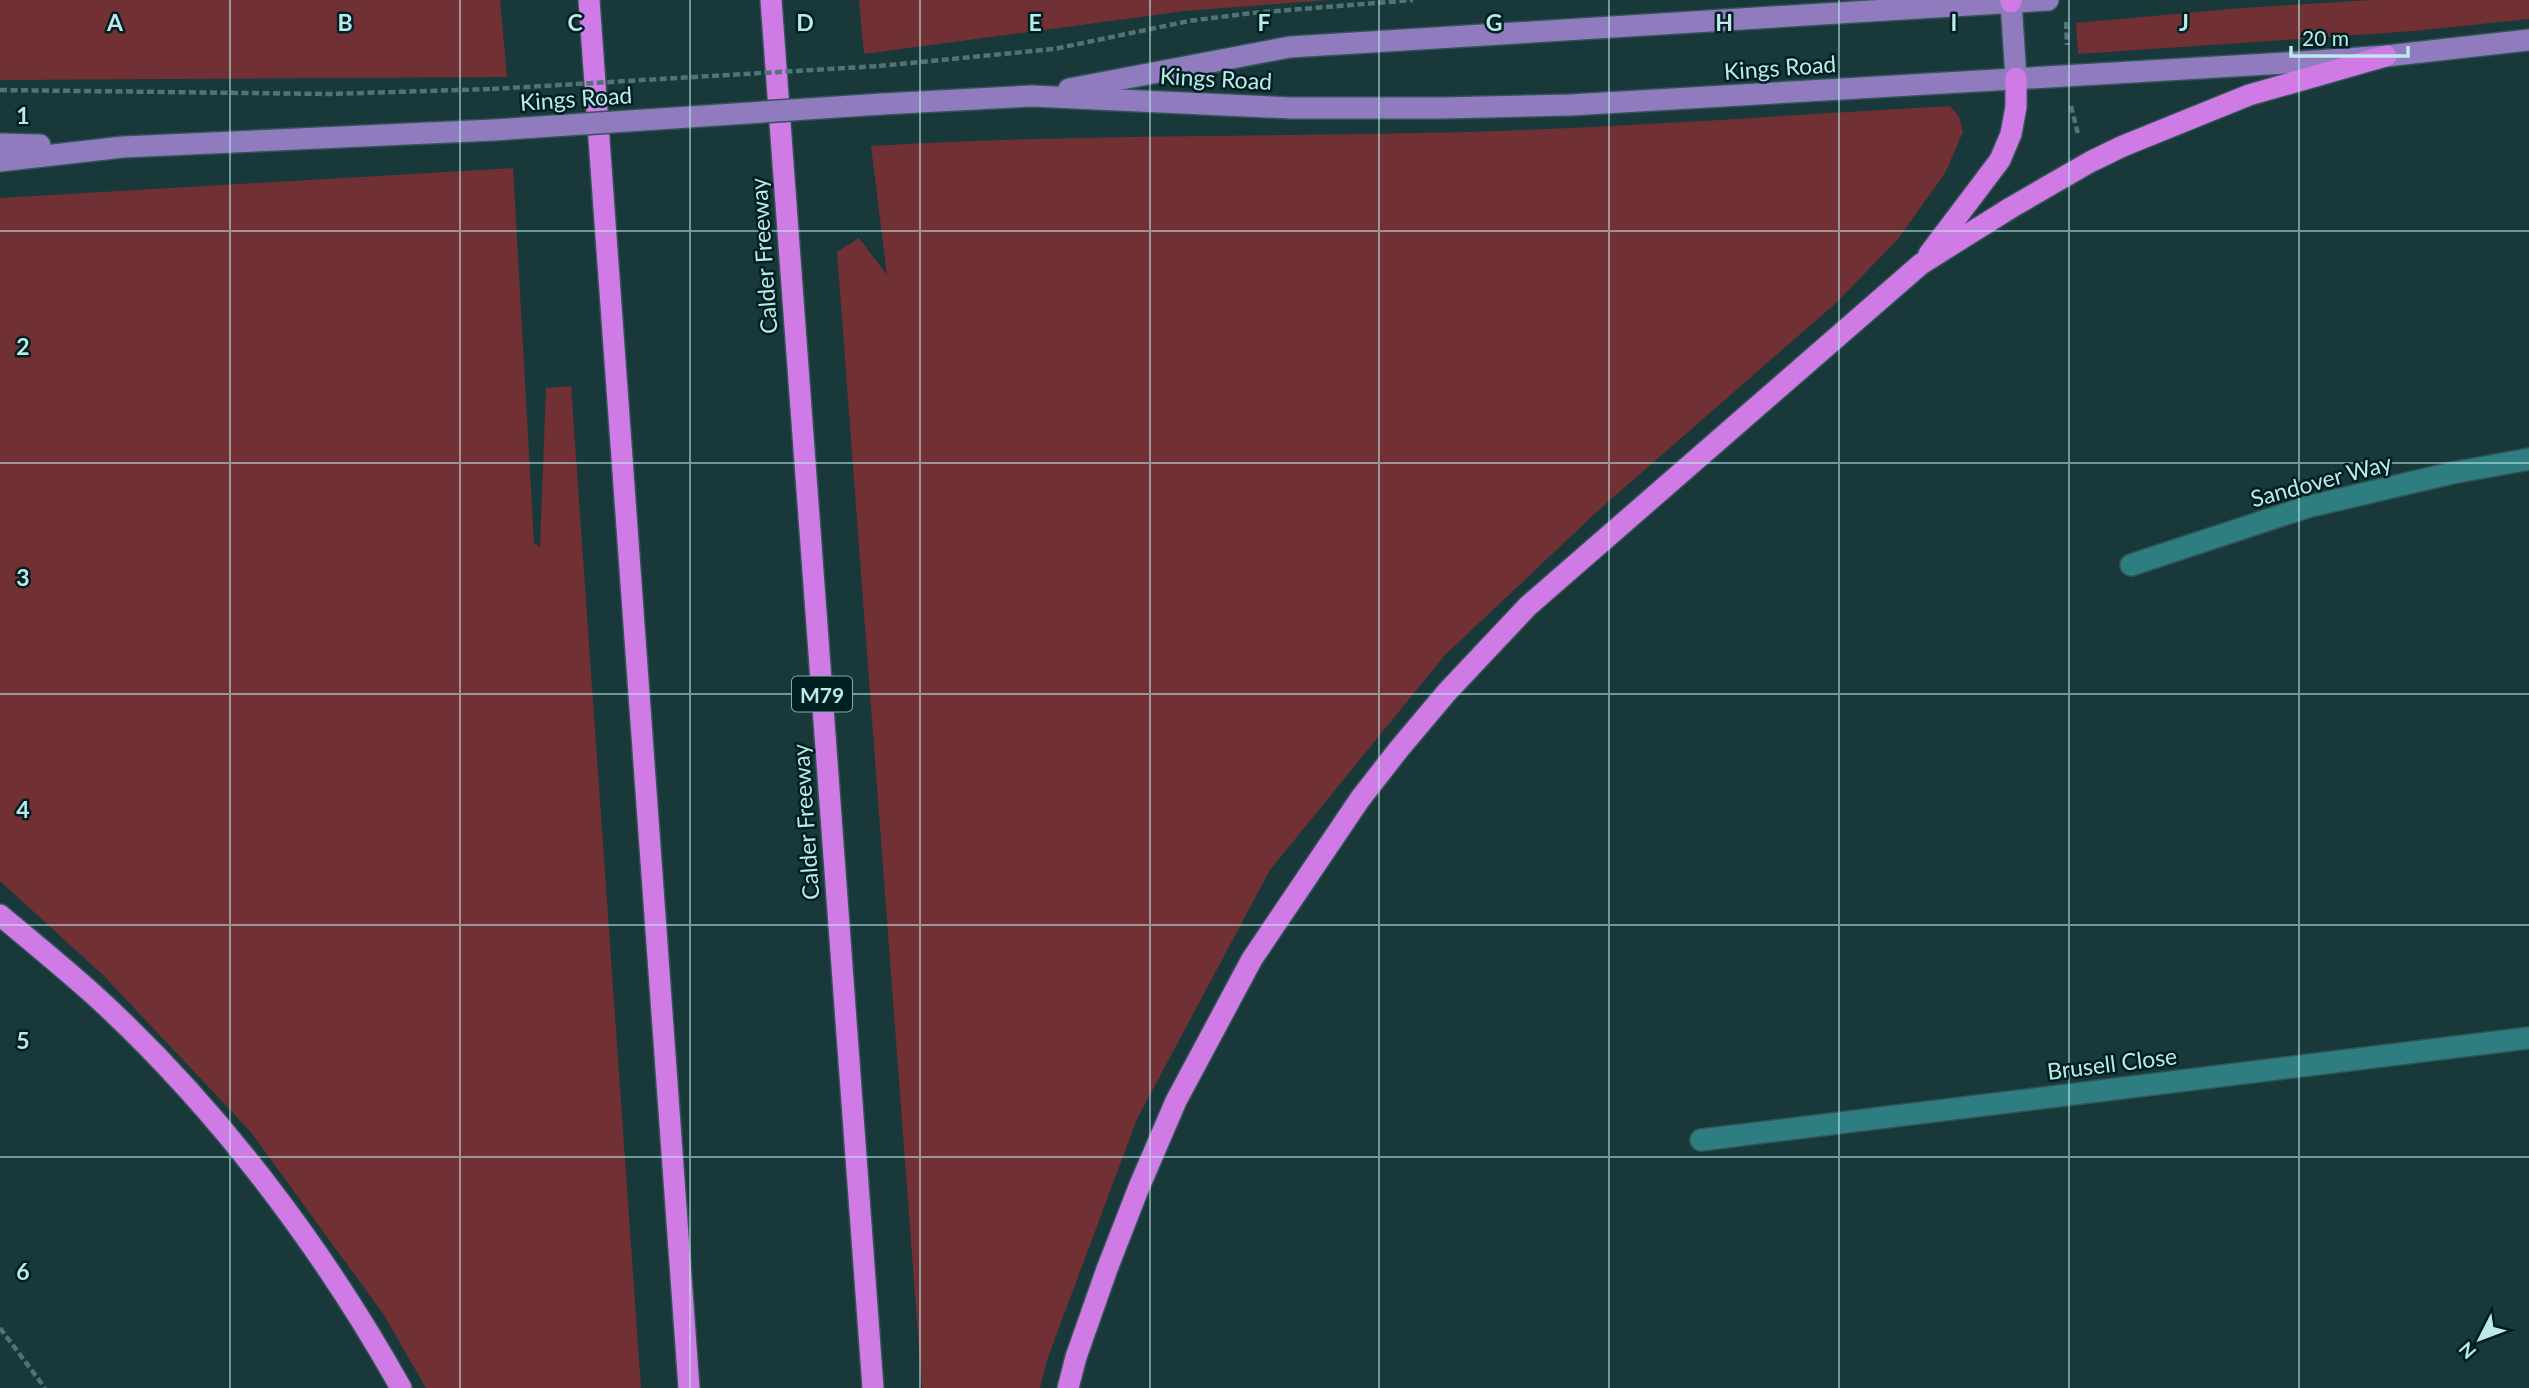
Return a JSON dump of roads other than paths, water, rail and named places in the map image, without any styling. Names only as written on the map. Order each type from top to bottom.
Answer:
[{"type":"highway","points":[[589,0],[689,1388]]},
{"type":"highway","name":"Calder Freeway","points":[[771,0],[873,1388]]},
{"type":"highway","points":[[1068,1388],[1107,1269],[1139,1187],[1176,1101],[1251,959],[1360,799],[1399,749],[1447,692],[1528,606],[1921,264],[2090,162],[2123,146],[2249,95],[2385,56]]},
{"type":"highway","points":[[1921,264],[2000,160],[2011,134],[2016,107],[2016,78]]},
{"type":"highway","points":[[0,915],[94,995],[194,1097],[311,1244],[401,1388]]},
{"type":"main road","name":"Kings Road","points":[[1032,96],[1290,47],[2048,0]]},
{"type":"main road","points":[[2011,1],[2016,78]]},
{"type":"main road","name":"Kings Road","points":[[0,161],[123,147],[494,130],[1032,96],[1291,108],[1442,108],[1733,97],[2385,56],[2529,40]]},
{"type":"main road","name":"Kings Road","points":[[0,144],[123,147]]},
{"type":"street","name":"Sandover Way","points":[[2131,565],[2307,508],[2452,473],[2529,459]]},
{"type":"street","name":"Brusell Close","points":[[1701,1140],[2529,1038]]}]
